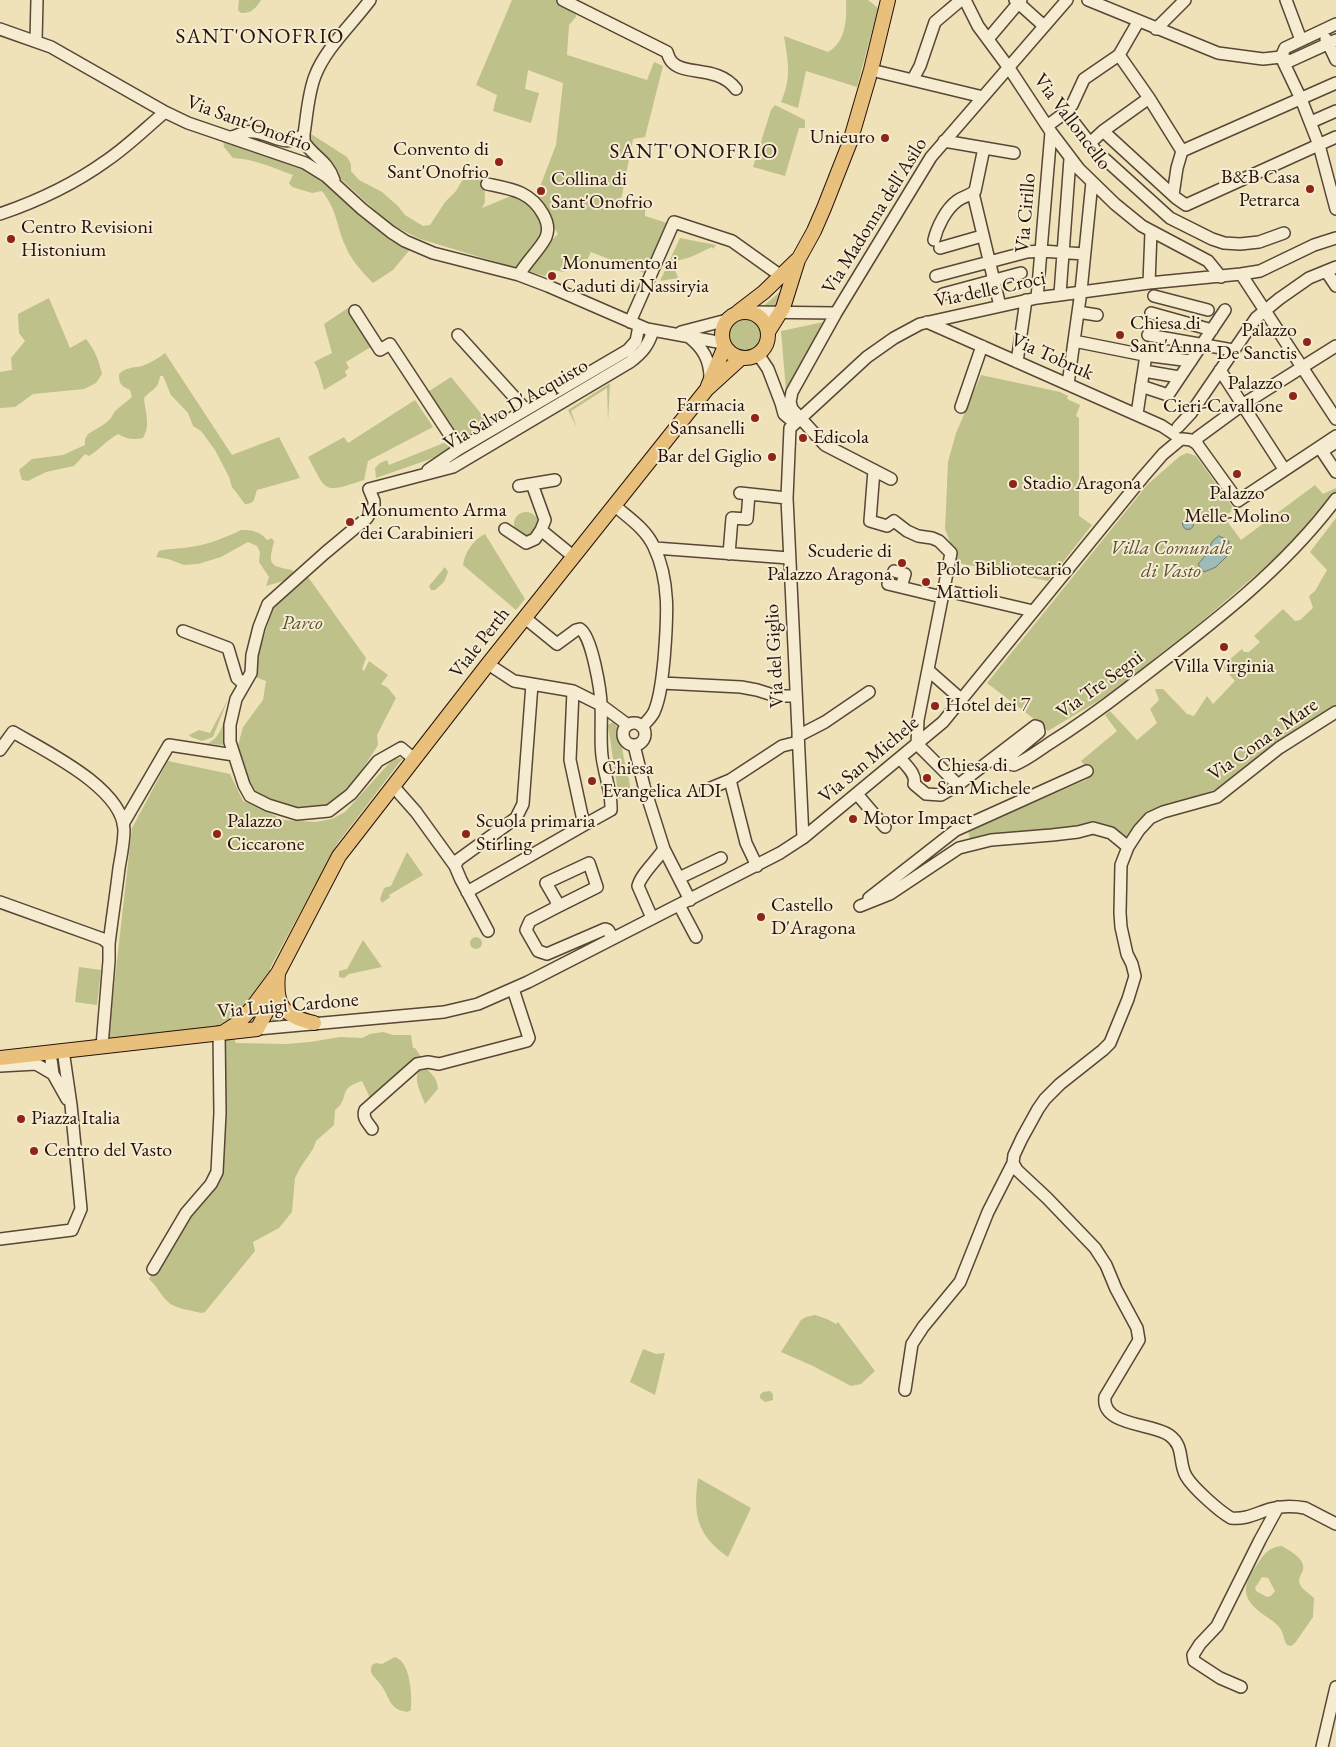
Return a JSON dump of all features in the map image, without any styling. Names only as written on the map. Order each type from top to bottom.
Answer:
[{"type":"main road","points":[[798,260],[722,331],[724,345],[729,352],[741,358],[753,357],[766,345],[768,332],[780,313],[798,260],[814,231],[847,150],[872,70],[888,0]]},
{"type":"main road","points":[[739,315],[763,320],[768,332]]},
{"type":"main road","name":"Viale Perth","points":[[709,384],[724,345]]},
{"type":"main road","name":"Viale Perth","points":[[222,1032],[238,1023],[274,979],[339,856],[709,384],[741,358]]},
{"type":"main road","name":"Viale Perth","points":[[274,979],[276,991],[288,1014],[296,1019],[314,1023]]},
{"type":"main road","name":"Viale Perth","points":[[257,1028],[268,1009],[274,979]]},
{"type":"main road","points":[[257,1002],[255,1022],[257,1028]]},
{"type":"main road","name":"Via Luigi Cardone","points":[[0,1058],[257,1028]]},
{"type":"street","points":[[36,41],[37,0]]},
{"type":"street","points":[[335,184],[331,171],[304,142],[312,84],[318,69],[332,48],[370,0]]},
{"type":"street","points":[[563,0],[667,52],[673,64],[681,68],[722,76],[736,89]]},
{"type":"street","points":[[913,79],[920,66],[935,22],[961,0]]},
{"type":"street","name":"Via Valloncello","points":[[965,0],[973,18],[1070,159],[1132,219],[1156,235],[1208,261],[1220,277]]},
{"type":"street","name":"Via Madonna dell'Asilo","points":[[780,313],[836,313],[931,157],[1067,0]]},
{"type":"street","points":[[1088,0],[1108,4],[1138,22],[1218,53],[1263,59],[1281,57],[1290,60],[1332,42]]},
{"type":"street","points":[[1156,29],[1185,0]]},
{"type":"street","points":[[1286,0],[1301,40]]},
{"type":"street","points":[[988,39],[1018,1],[1044,26]]},
{"type":"street","points":[[1049,129],[1076,99],[1084,79],[1119,54],[1138,22]]},
{"type":"street","points":[[1336,24],[1285,48],[1281,57],[1301,99],[1319,144],[1331,166],[1336,209]]},
{"type":"street","name":"Via Sant'Onofrio","points":[[0,29],[51,47],[165,112],[199,128],[305,163],[326,176],[368,214],[405,241],[432,253],[519,275],[653,330],[675,333],[724,345]]},
{"type":"street","points":[[1322,30],[1332,42],[1336,60]]},
{"type":"street","points":[[1119,54],[1182,151],[1177,168],[1175,197],[1169,218],[1156,235],[1154,296],[1150,317],[1212,330]]},
{"type":"street","points":[[872,70],[982,97]]},
{"type":"street","points":[[1182,151],[1336,83]]},
{"type":"street","points":[[1090,144],[1103,131],[1149,98]]},
{"type":"street","points":[[1311,122],[1336,111]]},
{"type":"street","points":[[0,214],[26,205],[69,185],[107,161],[165,112]]},
{"type":"street","points":[[1066,112],[1090,144],[1108,163],[1169,218],[1224,243],[1259,242],[1284,233]]},
{"type":"street","name":"Via Cirillo","points":[[1018,362],[1042,251],[1049,129]]},
{"type":"street","points":[[1103,131],[1186,205],[1336,137]]},
{"type":"street","points":[[231,137],[246,132],[253,132],[293,141],[304,134]]},
{"type":"street","points":[[944,141],[1014,153]]},
{"type":"street","points":[[982,236],[937,244],[936,230],[958,200],[973,194],[977,187],[984,148]]},
{"type":"street","points":[[1060,294],[1070,159]]},
{"type":"street","points":[[1068,384],[1081,291],[1092,182]]},
{"type":"street","points":[[488,184],[526,195],[533,200],[546,220],[546,238],[519,275]]},
{"type":"street","points":[[973,194],[1000,306]]},
{"type":"street","name":"Via Salvo D'Acquisto","points":[[653,330],[648,344],[637,357],[561,396],[526,410],[446,456],[446,464],[454,467],[561,396],[628,350],[636,341],[635,324],[674,222],[732,242],[781,276]]},
{"type":"street","name":"Via delle Croci","points":[[798,416],[867,357],[912,327],[1060,294],[1220,277],[1244,278],[1314,245],[1336,238]]},
{"type":"street","points":[[936,276],[1027,252],[1042,251],[1084,254]]},
{"type":"street","points":[[1331,269],[1336,286]]},
{"type":"street","name":"Via San Michele","points":[[513,989],[780,853],[803,838],[942,722],[1163,454],[1182,429],[1249,326],[1265,310],[1309,278],[1331,269]]},
{"type":"street","points":[[943,294],[1022,273]]},
{"type":"street","points":[[1244,278],[1336,419]]},
{"type":"street","name":"Via Madonna dell'Asilo","points":[[788,290],[793,303],[802,313]]},
{"type":"street","points":[[1154,296],[1208,310]]},
{"type":"street","points":[[1141,386],[1168,395],[1225,310]]},
{"type":"street","points":[[355,311],[380,350],[390,344],[459,449]]},
{"type":"street","points":[[1078,312],[1097,315]]},
{"type":"street","name":"Via Sant'Onofrio","points":[[675,333],[739,315],[780,313]]},
{"type":"street","points":[[836,313],[792,392],[790,402],[798,416],[825,445],[892,479]]},
{"type":"street","name":"Via Tobruk","points":[[928,322],[1162,426],[1182,429],[1192,440],[1201,435]]},
{"type":"street","points":[[458,335],[526,410]]},
{"type":"street","points":[[1148,335],[1233,350]]},
{"type":"street","points":[[688,336],[702,348],[708,362],[709,384]]},
{"type":"street","points":[[1074,341],[1145,355],[1191,361]]},
{"type":"street","points":[[961,407],[982,346]]},
{"type":"street","points":[[1336,346],[1242,405],[1201,435],[1238,501],[1336,436]]},
{"type":"street","points":[[758,354],[780,388],[786,392],[792,392]]},
{"type":"street","points":[[1137,414],[1145,355]]},
{"type":"street","points":[[1220,370],[1284,469]]},
{"type":"street","points":[[1144,371],[1180,377]]},
{"type":"street","points":[[770,375],[784,414],[790,420],[798,416]]},
{"type":"street","name":"Via del Giglio","points":[[798,416],[790,428],[787,498],[803,838]]},
{"type":"street","points":[[1336,442],[1322,451],[1336,472]]},
{"type":"street","points":[[414,759],[400,748],[378,761],[351,794],[329,812],[297,814],[268,805],[250,796],[244,785],[230,742],[230,725],[236,699],[251,673],[252,655],[259,627],[268,604],[325,553],[368,518],[374,506],[369,489],[416,477],[446,464]]},
{"type":"street","points":[[874,470],[870,521],[887,526],[894,521],[907,531],[918,536],[939,541],[950,553],[918,720],[916,744],[958,785],[941,796],[926,794],[914,784],[915,778],[900,758]]},
{"type":"street","points":[[519,486],[555,480]]},
{"type":"street","points":[[505,529],[526,544],[535,539],[541,530],[545,520],[532,484]]},
{"type":"street","points":[[729,554],[732,518],[747,519],[745,494],[787,498]]},
{"type":"street","name":"Via Tre Segni","points":[[958,785],[1031,728],[1038,727],[1039,732],[1010,756],[1008,761],[1012,766],[1028,758],[1091,717],[1215,622],[1251,590],[1298,544],[1336,499]]},
{"type":"street","points":[[615,506],[642,528],[655,548],[665,588],[667,610],[662,683],[653,714],[642,727]]},
{"type":"street","points":[[541,530],[574,557]]},
{"type":"street","points":[[655,548],[790,558]]},
{"type":"street","points":[[894,571],[905,574],[901,587]]},
{"type":"street","points":[[888,584],[1033,611]]},
{"type":"street","points":[[467,892],[610,810],[611,801],[601,742],[601,705],[594,665],[583,631],[576,630],[557,644],[525,618]]},
{"type":"street","points":[[182,631],[228,648],[237,678],[244,684]]},
{"type":"street","points":[[488,664],[514,681],[573,691],[601,705],[628,725],[635,724],[642,727],[644,733],[643,740],[634,745],[628,743],[624,738],[624,731],[628,725]]},
{"type":"street","points":[[928,670],[962,700]]},
{"type":"street","points":[[662,683],[741,688],[757,690],[776,696],[796,696]]},
{"type":"street","points":[[455,866],[458,860],[516,818],[520,812],[523,804],[532,684]]},
{"type":"street","points":[[573,691],[570,760],[584,826]]},
{"type":"street","points":[[706,790],[730,780],[782,746],[798,739],[825,722],[869,692]]},
{"type":"street","name":"Via Cona a Mare","points":[[905,1390],[912,1344],[923,1327],[960,1282],[988,1212],[1014,1163],[1014,1155],[1038,1109],[1060,1084],[1104,1050],[1110,1043],[1128,998],[1134,976],[1124,942],[1120,913],[1121,865],[1128,847],[1139,830],[1150,818],[1163,812],[1217,796],[1279,748],[1336,712]]},
{"type":"street","points":[[0,750],[13,732],[28,741],[85,776],[100,788],[111,799],[118,810],[123,824],[109,944],[102,1046]]},
{"type":"street","points":[[123,824],[168,744],[234,755]]},
{"type":"street","points":[[634,745],[644,786],[664,849],[690,900]]},
{"type":"street","points":[[1087,771],[956,830],[860,906],[890,894],[959,848],[991,840],[1078,832],[1093,828],[1111,833],[1128,847]]},
{"type":"street","points":[[730,780],[746,843],[757,866]]},
{"type":"street","points":[[393,786],[416,812],[455,866],[488,930]]},
{"type":"street","points":[[857,794],[885,827]]},
{"type":"street","points":[[652,918],[638,886],[639,881],[664,849]]},
{"type":"street","points":[[679,878],[721,858]]},
{"type":"street","points":[[555,908],[557,902],[546,882],[589,863],[597,886],[555,908],[530,921],[526,930],[538,951],[551,953],[605,929],[608,930],[613,938]]},
{"type":"street","points":[[0,902],[103,939],[109,944]]},
{"type":"street","points":[[679,905],[696,937]]},
{"type":"street","points":[[372,1129],[366,1120],[365,1110],[416,1064],[428,1062],[439,1064],[527,1041],[529,1038],[513,989]]},
{"type":"street","name":"Via Luigi Cardone","points":[[257,1028],[444,1012],[478,1004],[513,989]]},
{"type":"street","points":[[152,1269],[186,1213],[211,1184],[217,1172],[222,1032]]},
{"type":"street","points":[[54,1074],[57,1051]]},
{"type":"street","points":[[0,1239],[72,1230],[81,1209],[71,1105],[57,1051]]},
{"type":"street","points":[[0,1066],[36,1064],[54,1074],[71,1105]]},
{"type":"street","points":[[1014,1163],[1016,1170],[1054,1204],[1095,1248],[1106,1265],[1116,1289],[1137,1328],[1138,1340],[1105,1397],[1104,1404],[1107,1410],[1113,1416],[1122,1420],[1157,1429],[1172,1437],[1180,1449],[1185,1475],[1191,1483],[1231,1518],[1239,1519],[1278,1507],[1305,1508],[1336,1524]]},
{"type":"street","points":[[1241,1687],[1206,1670],[1194,1661],[1193,1654],[1217,1626],[1278,1507]]},
{"type":"street","points":[[1322,1747],[1336,1687]]},
{"type":"green space","points":[[239,0],[261,0],[253,10],[248,13],[241,13],[238,10]]},
{"type":"green space","points":[[512,0],[574,0],[576,17],[569,25],[567,55],[647,80],[654,62],[663,66],[645,137],[633,139],[621,200],[645,208],[645,216],[667,223],[644,273],[591,252],[585,264],[575,260],[563,272],[555,270],[545,276],[530,272],[528,267],[558,234],[536,197],[556,145],[563,83],[528,70],[525,89],[539,93],[531,123],[493,111],[497,95],[476,85]]},
{"type":"green space","points":[[846,0],[868,0],[878,8],[857,87],[806,71],[798,108],[781,102],[788,77],[784,36],[828,52],[834,48],[842,36],[846,15]]},
{"type":"green space","points":[[775,105],[805,120],[805,128],[799,128],[785,176],[753,167],[771,110]]},
{"type":"green space","points":[[311,134],[347,157],[351,164],[351,171],[359,180],[382,192],[405,215],[423,226],[430,225],[445,202],[456,191],[469,169],[478,169],[484,176],[485,202],[482,208],[511,196],[525,198],[547,224],[531,255],[516,268],[420,239],[392,225],[342,180],[311,143]]},
{"type":"green space","points":[[223,140],[307,166],[412,247],[393,270],[373,283],[350,256],[333,211],[322,191],[312,193],[292,187],[289,183],[293,175],[256,162],[233,158],[224,147]]},
{"type":"green space","points":[[680,238],[716,245],[713,249],[712,247],[691,257],[672,262],[678,278],[660,281]]},
{"type":"green space","points":[[782,290],[774,310],[761,308]]},
{"type":"green space","points":[[49,298],[70,348],[86,339],[92,347],[102,374],[96,383],[84,389],[33,394],[15,407],[0,408],[0,372],[12,370],[11,358],[25,341],[19,333],[18,314]]},
{"type":"green space","points":[[348,308],[374,345],[346,362],[349,368],[345,371],[347,376],[324,390],[314,362],[332,353],[324,324]]},
{"type":"green space","points":[[745,316],[752,317],[758,321],[762,327],[762,341],[758,347],[752,351],[745,352],[738,351],[732,347],[728,341],[727,334],[728,327],[732,321],[738,317]]},
{"type":"green space","points":[[824,322],[786,390],[781,331]]},
{"type":"green space","points":[[165,353],[232,455],[279,437],[300,478],[257,490],[253,501],[245,504],[232,487],[215,450],[201,431],[193,426],[188,413],[171,395],[163,376],[160,376],[156,386],[144,398],[147,428],[143,438],[130,439],[118,434],[89,456],[85,454],[74,466],[46,472],[28,481],[22,480],[19,470],[32,459],[63,455],[85,445],[85,439],[88,434],[106,423],[115,411],[132,397],[130,390],[121,384],[119,374],[127,369],[142,366]]},
{"type":"green space","name":"Stadio Aragona","points":[[981,375],[1060,392],[1068,396],[1067,399],[1080,405],[1076,416],[1079,418],[1079,516],[1092,525],[1048,581],[958,563],[945,529],[948,462],[956,433]]},
{"type":"green space","points":[[451,377],[492,427],[464,440],[459,439],[426,393]]},
{"type":"green space","points":[[610,383],[608,422],[607,388],[571,411],[577,428],[568,410]]},
{"type":"green space","points":[[415,400],[433,427],[368,461],[364,480],[334,488],[324,484],[308,457],[344,437],[348,443]]},
{"type":"green space","points":[[449,441],[451,447],[436,457],[376,478],[375,468],[380,463],[387,460],[389,465]]},
{"type":"green space","name":"Villa Comunale di Vasto","points":[[1187,453],[1196,456],[1234,509],[1224,517],[1241,540],[1315,485],[1323,494],[1336,488],[1336,492],[1330,501],[1315,514],[1293,543],[1165,653],[1118,689],[1048,731],[987,683],[1148,484],[1180,456]]},
{"type":"green space","points":[[521,512],[531,512],[538,519],[538,529],[531,536],[521,536],[514,529],[514,519]]},
{"type":"green space","points":[[1336,518],[1336,705],[1316,717],[1217,789],[1147,814],[1125,838],[1098,822],[1072,829],[970,839],[968,831],[1086,780],[1093,774],[1081,761],[1117,731],[1105,715],[1110,711],[1137,740],[1157,723],[1150,709],[1159,700],[1155,689],[1163,689],[1187,714],[1194,716],[1207,696],[1213,704],[1235,681],[1222,666],[1242,649],[1244,652],[1249,652],[1260,642],[1254,636],[1283,609],[1295,621],[1300,620],[1313,608],[1309,596],[1315,591],[1327,570],[1310,552]]},
{"type":"green space","points":[[241,530],[255,532],[267,540],[272,538],[274,542],[271,555],[272,563],[292,570],[295,573],[287,580],[266,586],[269,577],[259,562],[260,552],[257,546],[248,542],[221,557],[198,564],[184,565],[156,557],[159,551],[204,544]]},
{"type":"green space","points":[[485,534],[525,599],[516,610],[463,565],[470,547]]},
{"type":"green space","points":[[445,567],[448,572],[444,582],[435,590],[431,590],[429,586]]},
{"type":"green space","name":"Parco","points":[[308,577],[366,658],[362,669],[364,671],[369,661],[388,675],[381,684],[388,688],[396,698],[377,735],[378,745],[348,792],[327,807],[308,810],[282,804],[257,793],[245,777],[237,749],[243,727],[263,700],[266,681],[255,677],[258,654],[275,603]]},
{"type":"green space","points":[[230,698],[232,699],[227,742],[225,745],[207,744],[217,736],[220,730]]},
{"type":"green space","points":[[228,699],[213,737],[202,741],[189,735],[199,730],[210,733]]},
{"type":"green space","points":[[613,722],[618,727],[626,769],[625,774],[629,778],[631,798],[619,799],[608,725]]},
{"type":"green space","points":[[403,758],[337,844],[270,968],[270,985],[229,1029],[108,1040],[132,828],[168,761],[230,774],[243,801],[284,820],[316,822],[332,819],[345,812],[393,759]]},
{"type":"green space","points":[[407,852],[423,875],[389,895],[390,897],[382,903],[380,899],[384,888],[391,886]]},
{"type":"green space","points":[[476,937],[482,943],[476,949],[470,943]]},
{"type":"green space","points":[[363,940],[382,967],[349,974],[344,978],[339,977],[339,971],[347,969]]},
{"type":"green space","points":[[79,967],[101,970],[97,1005],[75,1002]]},
{"type":"green space","points":[[274,998],[283,1018],[290,1023],[272,1023]]},
{"type":"green space","points":[[383,1032],[393,1035],[411,1035],[413,1048],[422,1058],[370,1098],[362,1081],[349,1087],[340,1106],[335,1110],[334,1125],[316,1141],[295,1178],[292,1212],[279,1228],[253,1242],[255,1251],[205,1312],[201,1313],[183,1309],[170,1304],[149,1279],[188,1214],[217,1177],[222,1041],[234,1039],[236,1043],[286,1044],[340,1037],[362,1038],[370,1034]]},
{"type":"green space","points":[[425,1065],[435,1078],[438,1089],[425,1104],[417,1078],[420,1069]]},
{"type":"green space","points":[[815,1315],[836,1324],[838,1322],[875,1371],[861,1384],[851,1386],[781,1352],[801,1320]]},
{"type":"green space","points":[[643,1349],[656,1354],[665,1353],[655,1395],[630,1382]]},
{"type":"green space","points":[[770,1391],[773,1394],[773,1400],[765,1402],[760,1398],[763,1392]]},
{"type":"green space","points":[[698,1478],[751,1508],[728,1557],[709,1540],[699,1522],[696,1502]]},
{"type":"green space","points":[[1282,1546],[1300,1559],[1303,1570],[1299,1582],[1302,1588],[1314,1598],[1313,1617],[1291,1646],[1287,1645],[1279,1627],[1249,1601],[1246,1589],[1249,1577],[1265,1553]],"holes":[[[1262,1577],[1268,1578],[1275,1591],[1271,1596],[1267,1597],[1256,1591],[1255,1588]]]},
{"type":"green space","points":[[395,1657],[404,1665],[409,1680],[411,1710],[407,1712],[396,1708],[390,1702],[384,1689],[371,1671],[372,1665],[376,1663],[382,1664]]},
{"type":"water","points":[[1188,518],[1194,524],[1188,530],[1182,524]]},
{"type":"water","points":[[1219,536],[1229,541],[1228,555],[1216,567],[1204,572],[1198,564],[1206,555],[1212,542]]},
{"type":"place","name":"Unieuro","points":[[885,138]]},
{"type":"place","name":"Convento di Sant'Onofrio","points":[[499,162]]},
{"type":"place","name":"B&B Casa Petrarca","points":[[1310,189]]},
{"type":"place","name":"Collina di Sant'Onofrio","points":[[541,191]]},
{"type":"place","name":"Centro Revisioni Histonium","points":[[11,239]]},
{"type":"place","name":"Monumento ai Caduti di Nassiryia","points":[[552,276]]},
{"type":"place","name":"Chiesa di Sant'Anna","points":[[1120,335]]},
{"type":"place","name":"Palazzo De Sanctis","points":[[1307,342]]},
{"type":"place","name":"Palazzo Cieri-Cavallone","points":[[1293,396]]},
{"type":"place","name":"Farmacia Sansanelli","points":[[755,418]]},
{"type":"place","name":"Edicola","points":[[803,438]]},
{"type":"place","name":"Bar del Giglio","points":[[772,457]]},
{"type":"place","name":"Palazzo Melle-Molino","points":[[1237,474]]},
{"type":"place","name":"Stadio Aragona","points":[[1013,484]]},
{"type":"place","name":"Monumento Arma dei Carabinieri","points":[[350,522]]},
{"type":"place","name":"Scuderie di Palazzo Aragona","points":[[902,563]]},
{"type":"place","name":"Polo Bibliotecario Mattioli","points":[[926,582]]},
{"type":"place","name":"Villa Virginia","points":[[1224,647]]},
{"type":"place","name":"Hotel dei 7","points":[[935,706]]},
{"type":"place","name":"Chiesa di San Michele","points":[[927,778]]},
{"type":"place","name":"Chiesa Evangelica ADI","points":[[592,781]]},
{"type":"place","name":"Motor Impact","points":[[853,819]]},
{"type":"place","name":"Palazzo Ciccarone","points":[[217,834]]},
{"type":"place","name":"Scuola primaria Stirling","points":[[466,834]]},
{"type":"place","name":"Castello D'Aragona","points":[[761,917]]},
{"type":"place","name":"Piazza Italia","points":[[21,1119]]},
{"type":"place","name":"Centro del Vasto","points":[[34,1151]]},
{"type":"district","name":"SANT'ONOFRIO","points":[[260,37]]},
{"type":"district","name":"SANT'ONOFRIO","points":[[694,152]]}]
